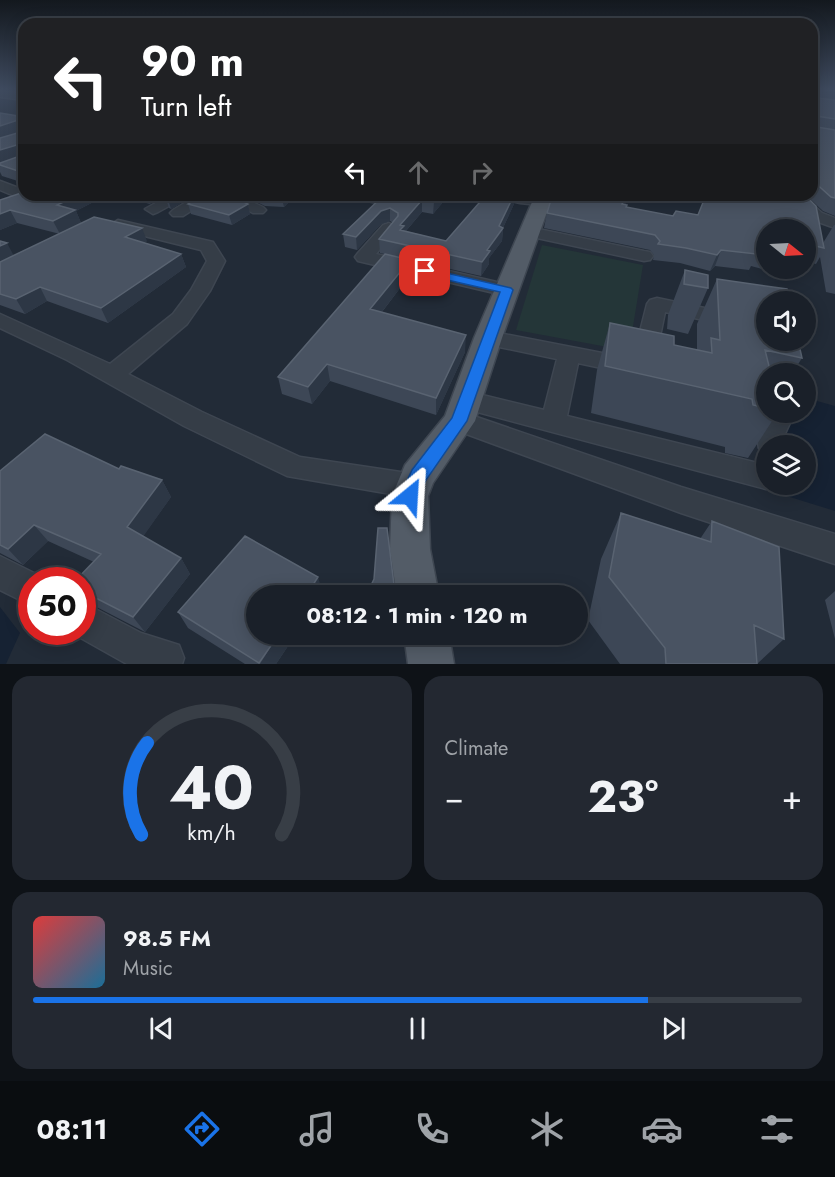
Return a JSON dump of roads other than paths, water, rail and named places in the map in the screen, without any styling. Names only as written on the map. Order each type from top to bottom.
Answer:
[{"type":"main road","points":[[416,585],[410,549],[410,496],[418,476],[463,410],[488,338],[541,201]]},
{"type":"main road","points":[[428,645],[431,664]]},
{"type":"street","points":[[0,185],[18,191]]},
{"type":"street","points":[[10,205],[20,201]]},
{"type":"street","points":[[153,209],[170,201]]},
{"type":"street","points":[[178,213],[199,201]]},
{"type":"street","points":[[238,201],[258,210]]},
{"type":"street","points":[[802,201],[816,216],[835,223]]},
{"type":"street","points":[[96,223],[105,223],[207,246],[216,261],[200,291],[180,319],[111,375]]},
{"type":"street","points":[[389,228],[364,257],[507,290]]},
{"type":"street","points":[[529,232],[644,256]]},
{"type":"street","points":[[488,338],[569,356],[641,368],[657,304],[756,325]]},
{"type":"street","points":[[0,320],[193,419],[297,468],[414,486]]},
{"type":"street","points":[[553,422],[569,356]]},
{"type":"street","points":[[463,410],[553,422],[756,474]]},
{"type":"street","points":[[463,410],[681,500],[835,549]]},
{"type":"street","points":[[0,572],[18,582]]},
{"type":"street","points":[[96,627],[134,649],[166,658],[161,664]]},
{"type":"water","points":[[816,401],[835,406],[835,511],[783,495],[816,495],[816,435],[770,435],[768,423],[816,423]]},
{"type":"water","points":[[0,607],[18,630],[18,637],[6,664],[0,664]]}]
